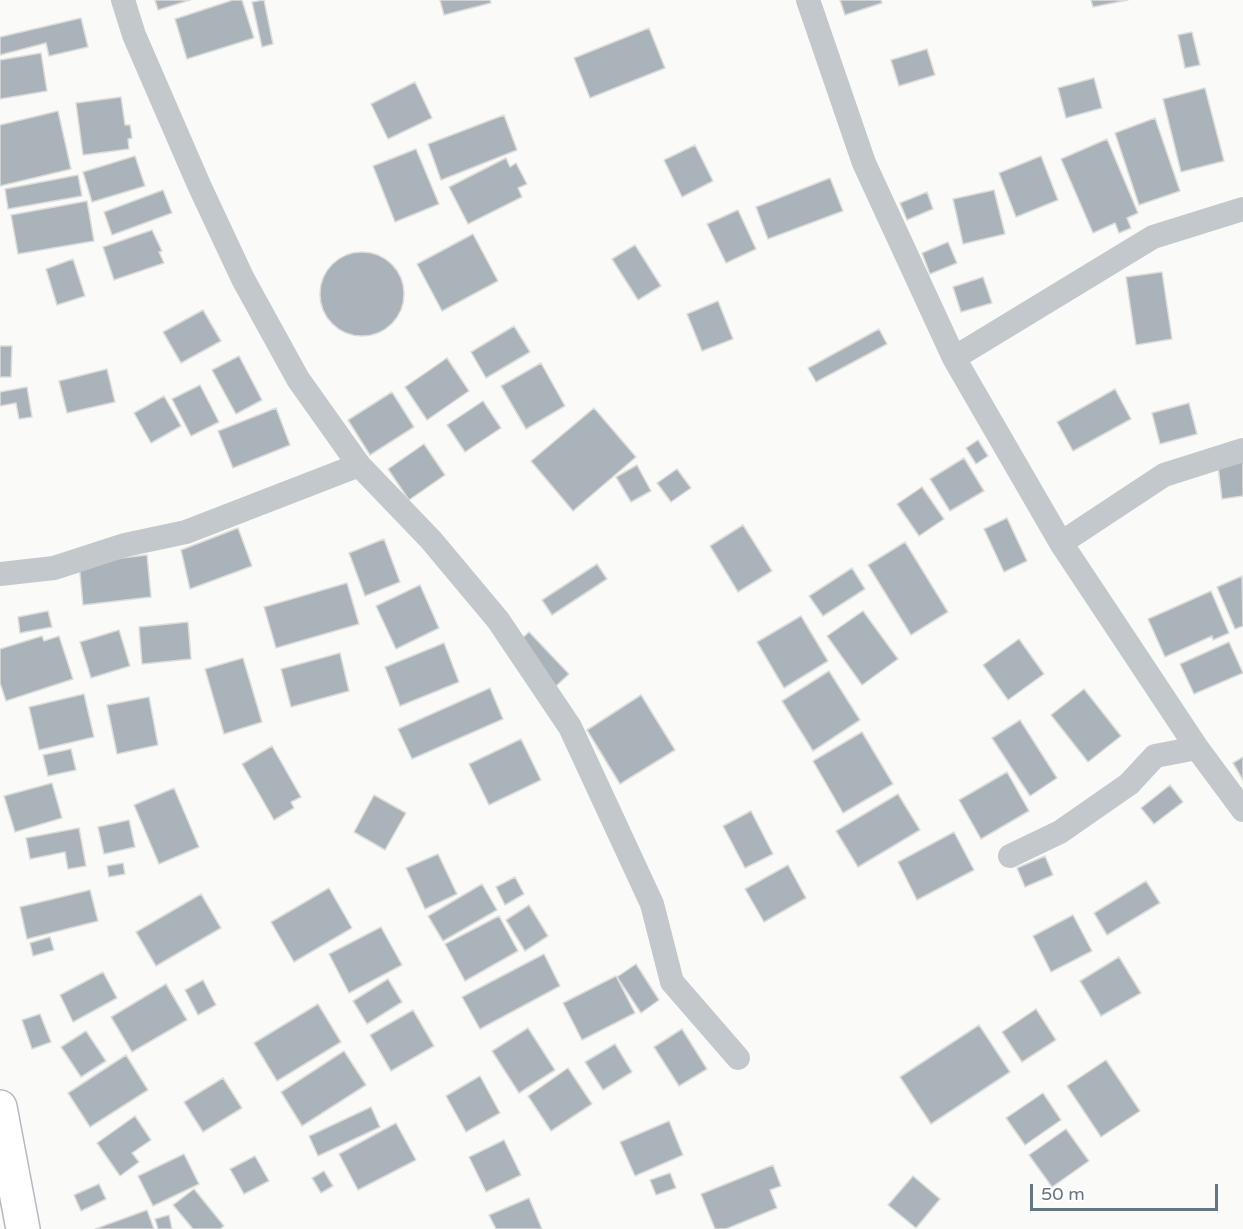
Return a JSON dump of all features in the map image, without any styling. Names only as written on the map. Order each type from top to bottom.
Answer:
[{"type":"street","points":[[123,0],[134,35],[243,279],[298,379],[359,465],[431,540],[498,620],[570,727],[652,904],[672,982],[738,1058]]},
{"type":"street","points":[[808,0],[864,163],[954,358],[1061,543],[1197,748],[1243,810]]},
{"type":"street","points":[[954,358],[1153,237],[1243,209]]},
{"type":"street","points":[[1061,543],[1164,475],[1243,450]]},
{"type":"street","points":[[0,574],[54,568],[125,545],[186,532],[359,465]]},
{"type":"street","points":[[1010,856],[1060,832],[1101,801],[1129,784],[1155,756],[1197,748]]},
{"type":"street","points":[[0,1107],[23,1229]]},
{"type":"building","points":[[155,0],[190,0],[158,10]]},
{"type":"building","points":[[233,0],[242,0],[254,38],[187,59],[175,19]]},
{"type":"building","points":[[264,0],[273,44],[262,47],[252,2]]},
{"type":"building","points":[[440,0],[490,0],[491,3],[444,15]]},
{"type":"building","points":[[840,0],[881,0],[882,3],[845,15]]},
{"type":"building","points":[[1091,0],[1128,0],[1093,7]]},
{"type":"building","points":[[81,18],[88,47],[49,56],[46,43],[0,55],[0,37]]},
{"type":"building","points":[[649,28],[665,68],[590,98],[574,58]]},
{"type":"building","points":[[1192,32],[1200,65],[1185,68],[1178,35]]},
{"type":"building","points":[[927,49],[935,75],[899,86],[891,60]]},
{"type":"building","points":[[41,53],[47,91],[0,99],[0,60]]},
{"type":"building","points":[[1094,78],[1102,108],[1066,118],[1058,88]]},
{"type":"building","points":[[415,82],[432,118],[388,139],[371,104]]},
{"type":"building","points":[[1205,88],[1224,161],[1181,172],[1163,99]]},
{"type":"building","points":[[121,97],[125,125],[130,125],[132,138],[128,139],[129,149],[83,155],[76,103]]},
{"type":"building","points":[[58,111],[71,169],[0,186],[0,125]]},
{"type":"building","points":[[504,115],[517,150],[441,180],[428,144]]},
{"type":"building","points":[[1155,118],[1180,191],[1139,205],[1115,133]]},
{"type":"building","points":[[1107,139],[1138,213],[1127,218],[1131,228],[1119,233],[1115,223],[1093,233],[1061,159]]},
{"type":"building","points":[[695,145],[713,181],[682,197],[664,160]]},
{"type":"building","points":[[416,149],[439,204],[395,222],[373,166]]},
{"type":"building","points":[[135,156],[145,186],[92,202],[83,172]]},
{"type":"building","points":[[1041,156],[1058,200],[1016,217],[999,173]]},
{"type":"building","points":[[506,158],[510,167],[516,163],[527,184],[518,188],[522,197],[468,224],[449,187]]},
{"type":"building","points":[[78,175],[82,196],[8,209],[5,189]]},
{"type":"building","points":[[830,178],[843,211],[768,239],[756,207]]},
{"type":"building","points":[[163,190],[172,213],[112,235],[104,212]]},
{"type":"building","points":[[994,190],[1005,234],[963,244],[953,199]]},
{"type":"building","points":[[927,192],[933,209],[907,220],[900,203]]},
{"type":"building","points":[[87,201],[94,241],[18,254],[11,215]]},
{"type":"building","points":[[738,210],[756,249],[726,263],[707,224]]},
{"type":"building","points":[[152,230],[162,251],[159,252],[164,263],[114,280],[103,247]]},
{"type":"building","points":[[473,234],[498,281],[442,311],[417,264]]},
{"type":"building","points":[[948,242],[957,263],[930,274],[922,253]]},
{"type":"building","points":[[635,245],[661,286],[638,300],[612,259]]},
{"type":"building","points":[[354,252],[370,252],[386,259],[397,270],[404,286],[401,310],[392,324],[370,336],[354,336],[338,329],[327,318],[320,302],[320,286],[327,270],[338,259]]},
{"type":"building","points":[[73,259],[85,296],[57,305],[46,269]]},
{"type":"building","points":[[1162,272],[1172,339],[1136,345],[1126,277]]},
{"type":"building","points":[[983,277],[992,303],[961,312],[953,287]]},
{"type":"building","points":[[718,301],[733,339],[702,351],[687,314]]},
{"type":"building","points":[[203,310],[221,341],[181,363],[163,332]]},
{"type":"building","points":[[514,326],[530,352],[486,378],[471,352]]},
{"type":"building","points":[[879,329],[887,344],[816,382],[808,368]]},
{"type":"building","points":[[0,346],[12,346],[11,377],[0,377]]},
{"type":"building","points":[[239,356],[262,400],[236,414],[212,370]]},
{"type":"building","points":[[447,358],[469,391],[427,420],[405,387]]},
{"type":"building","points":[[541,363],[565,406],[526,429],[501,386]]},
{"type":"building","points":[[107,369],[115,402],[67,413],[59,381]]},
{"type":"building","points":[[200,385],[219,422],[191,436],[172,399]]},
{"type":"building","points":[[27,387],[32,417],[19,419],[16,403],[0,406],[0,392]]},
{"type":"building","points":[[1115,389],[1131,419],[1073,451],[1057,422]]},
{"type":"building","points":[[392,392],[414,427],[370,455],[348,420]]},
{"type":"building","points":[[164,396],[181,426],[151,443],[134,413]]},
{"type":"building","points":[[483,401],[501,428],[465,452],[447,425]]},
{"type":"building","points":[[1189,403],[1197,434],[1160,444],[1152,413]]},
{"type":"building","points":[[276,408],[290,445],[233,468],[218,431]]},
{"type":"building","points":[[594,408],[636,457],[573,511],[531,461]]},
{"type":"building","points":[[978,440],[988,456],[976,464],[966,448]]},
{"type":"building","points":[[424,444],[445,475],[409,500],[388,469]]},
{"type":"building","points":[[964,458],[984,491],[950,511],[930,479]]},
{"type":"building","points":[[1243,462],[1243,496],[1222,499],[1218,466]]},
{"type":"building","points":[[637,465],[651,491],[631,502],[616,477]]},
{"type":"building","points":[[677,469],[691,488],[671,502],[657,483]]},
{"type":"building","points":[[922,487],[944,519],[919,536],[897,504]]},
{"type":"building","points":[[1007,518],[1027,561],[1004,572],[984,529]]},
{"type":"building","points":[[743,525],[772,571],[738,592],[710,546]]},
{"type":"building","points":[[238,528],[252,566],[190,589],[181,550]]},
{"type":"building","points":[[384,539],[400,582],[365,596],[349,553]]},
{"type":"building","points":[[905,542],[948,612],[911,635],[868,565]]},
{"type":"building","points":[[147,555],[151,597],[83,605],[79,563]]},
{"type":"building","points":[[597,564],[607,579],[552,615],[542,600]]},
{"type":"building","points":[[852,568],[865,589],[823,616],[809,596]]},
{"type":"building","points":[[1242,576],[1243,626],[1235,629],[1217,587]]},
{"type":"building","points":[[347,583],[359,624],[276,648],[264,607]]},
{"type":"building","points":[[420,585],[439,628],[396,649],[376,606]]},
{"type":"building","points":[[1211,591],[1229,633],[1213,640],[1212,636],[1165,657],[1148,619]]},
{"type":"building","points":[[48,611],[52,627],[20,633],[18,617]]},
{"type":"building","points":[[863,611],[898,659],[862,685],[827,636]]},
{"type":"building","points":[[801,616],[828,661],[784,688],[757,642]]},
{"type":"building","points":[[188,622],[191,659],[142,664],[139,627]]},
{"type":"building","points":[[119,630],[130,666],[91,678],[80,642]]},
{"type":"building","points":[[529,632],[569,674],[556,686],[516,644]]},
{"type":"building","points":[[42,636],[44,641],[59,636],[73,679],[6,701],[0,683],[0,649]]},
{"type":"building","points":[[1019,639],[1044,674],[1008,700],[983,665]]},
{"type":"building","points":[[1229,642],[1243,673],[1194,694],[1180,664]]},
{"type":"building","points":[[444,643],[459,682],[400,706],[385,667]]},
{"type":"building","points":[[340,653],[349,691],[291,707],[281,669]]},
{"type":"building","points":[[243,658],[262,722],[224,734],[205,669]]},
{"type":"building","points":[[829,671],[860,720],[813,751],[782,701]]},
{"type":"building","points":[[490,688],[503,719],[412,759],[398,729]]},
{"type":"building","points":[[1084,689],[1121,736],[1088,762],[1051,715]]},
{"type":"building","points":[[84,694],[94,737],[39,750],[29,707]]},
{"type":"building","points":[[641,695],[675,750],[620,784],[587,730]]},
{"type":"building","points":[[149,697],[158,745],[117,754],[107,705]]},
{"type":"building","points":[[1020,720],[1057,778],[1030,796],[992,738]]},
{"type":"building","points":[[862,732],[893,784],[843,813],[813,761]]},
{"type":"building","points":[[521,739],[541,780],[489,805],[469,764]]},
{"type":"building","points":[[272,746],[301,797],[291,802],[294,808],[274,820],[242,764]]},
{"type":"building","points":[[71,749],[76,770],[48,776],[43,755]]},
{"type":"building","points":[[1243,757],[1243,780],[1233,763]]},
{"type":"building","points":[[1007,772],[1029,811],[981,839],[959,800]]},
{"type":"building","points":[[52,783],[62,818],[15,832],[4,796]]},
{"type":"building","points":[[1170,785],[1183,802],[1154,824],[1141,808]]},
{"type":"building","points":[[174,788],[199,847],[159,864],[134,805]]},
{"type":"building","points":[[898,794],[920,830],[858,867],[836,831]]},
{"type":"building","points":[[374,795],[406,813],[385,850],[354,832]]},
{"type":"building","points":[[751,811],[773,854],[745,868],[723,826]]},
{"type":"building","points":[[129,820],[135,847],[104,854],[98,827]]},
{"type":"building","points":[[79,828],[86,866],[68,869],[65,852],[30,859],[26,838]]},
{"type":"building","points":[[954,832],[974,870],[917,900],[898,862]]},
{"type":"building","points":[[438,854],[457,894],[425,909],[406,868]]},
{"type":"building","points":[[1045,856],[1053,875],[1025,887],[1017,868]]},
{"type":"building","points":[[123,863],[125,874],[109,877],[107,866]]},
{"type":"building","points":[[788,865],[806,898],[764,922],[745,889]]},
{"type":"building","points":[[515,877],[524,894],[505,905],[496,887]]},
{"type":"building","points":[[1146,881],[1160,903],[1107,935],[1094,913]]},
{"type":"building","points":[[482,884],[497,910],[443,941],[428,916]]},
{"type":"building","points":[[329,888],[352,928],[294,962],[271,922]]},
{"type":"building","points":[[90,890],[98,921],[27,939],[20,907]]},
{"type":"building","points":[[201,894],[221,928],[156,966],[136,932]]},
{"type":"building","points":[[529,905],[548,936],[525,951],[506,920]]},
{"type":"building","points":[[1073,915],[1092,951],[1051,972],[1033,936]]},
{"type":"building","points":[[499,916],[518,951],[465,981],[445,944]]},
{"type":"building","points":[[381,927],[402,965],[349,993],[329,954]]},
{"type":"building","points":[[50,937],[54,950],[33,956],[30,943]]},
{"type":"building","points":[[544,954],[560,986],[480,1029],[462,997]]},
{"type":"building","points":[[1119,957],[1141,993],[1101,1016],[1080,981]]},
{"type":"building","points":[[636,964],[659,1000],[641,1013],[617,977]]},
{"type":"building","points":[[103,972],[117,998],[73,1022],[60,995]]},
{"type":"building","points":[[616,976],[635,1013],[582,1040],[563,1003]]},
{"type":"building","points":[[388,979],[402,1002],[367,1024],[353,1001]]},
{"type":"building","points":[[203,980],[216,1005],[198,1015],[185,990]]},
{"type":"building","points":[[166,984],[187,1020],[132,1052],[111,1017]]},
{"type":"building","points":[[318,1004],[341,1042],[277,1081],[254,1043]]},
{"type":"building","points":[[1036,1009],[1056,1040],[1022,1062],[1002,1032]]},
{"type":"building","points":[[413,1010],[434,1046],[391,1071],[370,1035]]},
{"type":"building","points":[[40,1014],[51,1042],[32,1049],[22,1020]]},
{"type":"building","points":[[979,1025],[1010,1072],[931,1124],[900,1077]]},
{"type":"building","points":[[528,1028],[555,1070],[519,1093],[492,1051]]},
{"type":"building","points":[[682,1029],[707,1069],[679,1086],[654,1047]]},
{"type":"building","points":[[86,1031],[106,1061],[81,1077],[61,1047]]},
{"type":"building","points":[[615,1044],[632,1072],[603,1090],[585,1062]]},
{"type":"building","points":[[344,1051],[366,1085],[302,1126],[281,1092]]},
{"type":"building","points":[[126,1055],[148,1090],[90,1127],[68,1093]]},
{"type":"building","points":[[1106,1060],[1140,1111],[1101,1137],[1067,1086]]},
{"type":"building","points":[[568,1068],[592,1104],[551,1131],[528,1096]]},
{"type":"building","points":[[480,1076],[500,1113],[466,1132],[446,1096]]},
{"type":"building","points":[[223,1078],[242,1108],[203,1132],[184,1102]]},
{"type":"building","points":[[1043,1093],[1061,1120],[1025,1145],[1006,1118]]},
{"type":"building","points":[[371,1107],[380,1127],[318,1156],[309,1136]]},
{"type":"building","points":[[135,1116],[151,1140],[132,1153],[139,1162],[120,1176],[97,1143]]},
{"type":"building","points":[[669,1121],[683,1155],[635,1176],[620,1142]]},
{"type":"building","points":[[396,1123],[416,1160],[358,1190],[339,1154]]},
{"type":"building","points":[[1066,1129],[1089,1161],[1052,1187],[1029,1155]]},
{"type":"building","points":[[504,1140],[521,1175],[486,1192],[469,1157]]},
{"type":"building","points":[[184,1154],[199,1184],[153,1206],[138,1176]]},
{"type":"building","points":[[255,1156],[269,1181],[244,1194],[230,1169]]},
{"type":"building","points":[[773,1165],[781,1186],[770,1190],[777,1208],[726,1229],[715,1229],[701,1194]]},
{"type":"building","points":[[324,1171],[333,1186],[321,1193],[312,1178]]},
{"type":"building","points":[[670,1173],[676,1188],[656,1195],[650,1180]]},
{"type":"building","points":[[913,1176],[940,1199],[916,1228],[888,1205]]},
{"type":"building","points":[[99,1184],[106,1199],[81,1211],[74,1195]]},
{"type":"building","points":[[194,1189],[224,1226],[220,1229],[193,1229],[173,1205]]},
{"type":"building","points":[[529,1198],[542,1229],[496,1229],[489,1215]]},
{"type":"building","points":[[147,1210],[154,1229],[95,1229]]},
{"type":"building","points":[[169,1215],[172,1229],[158,1229],[155,1219]]}]
